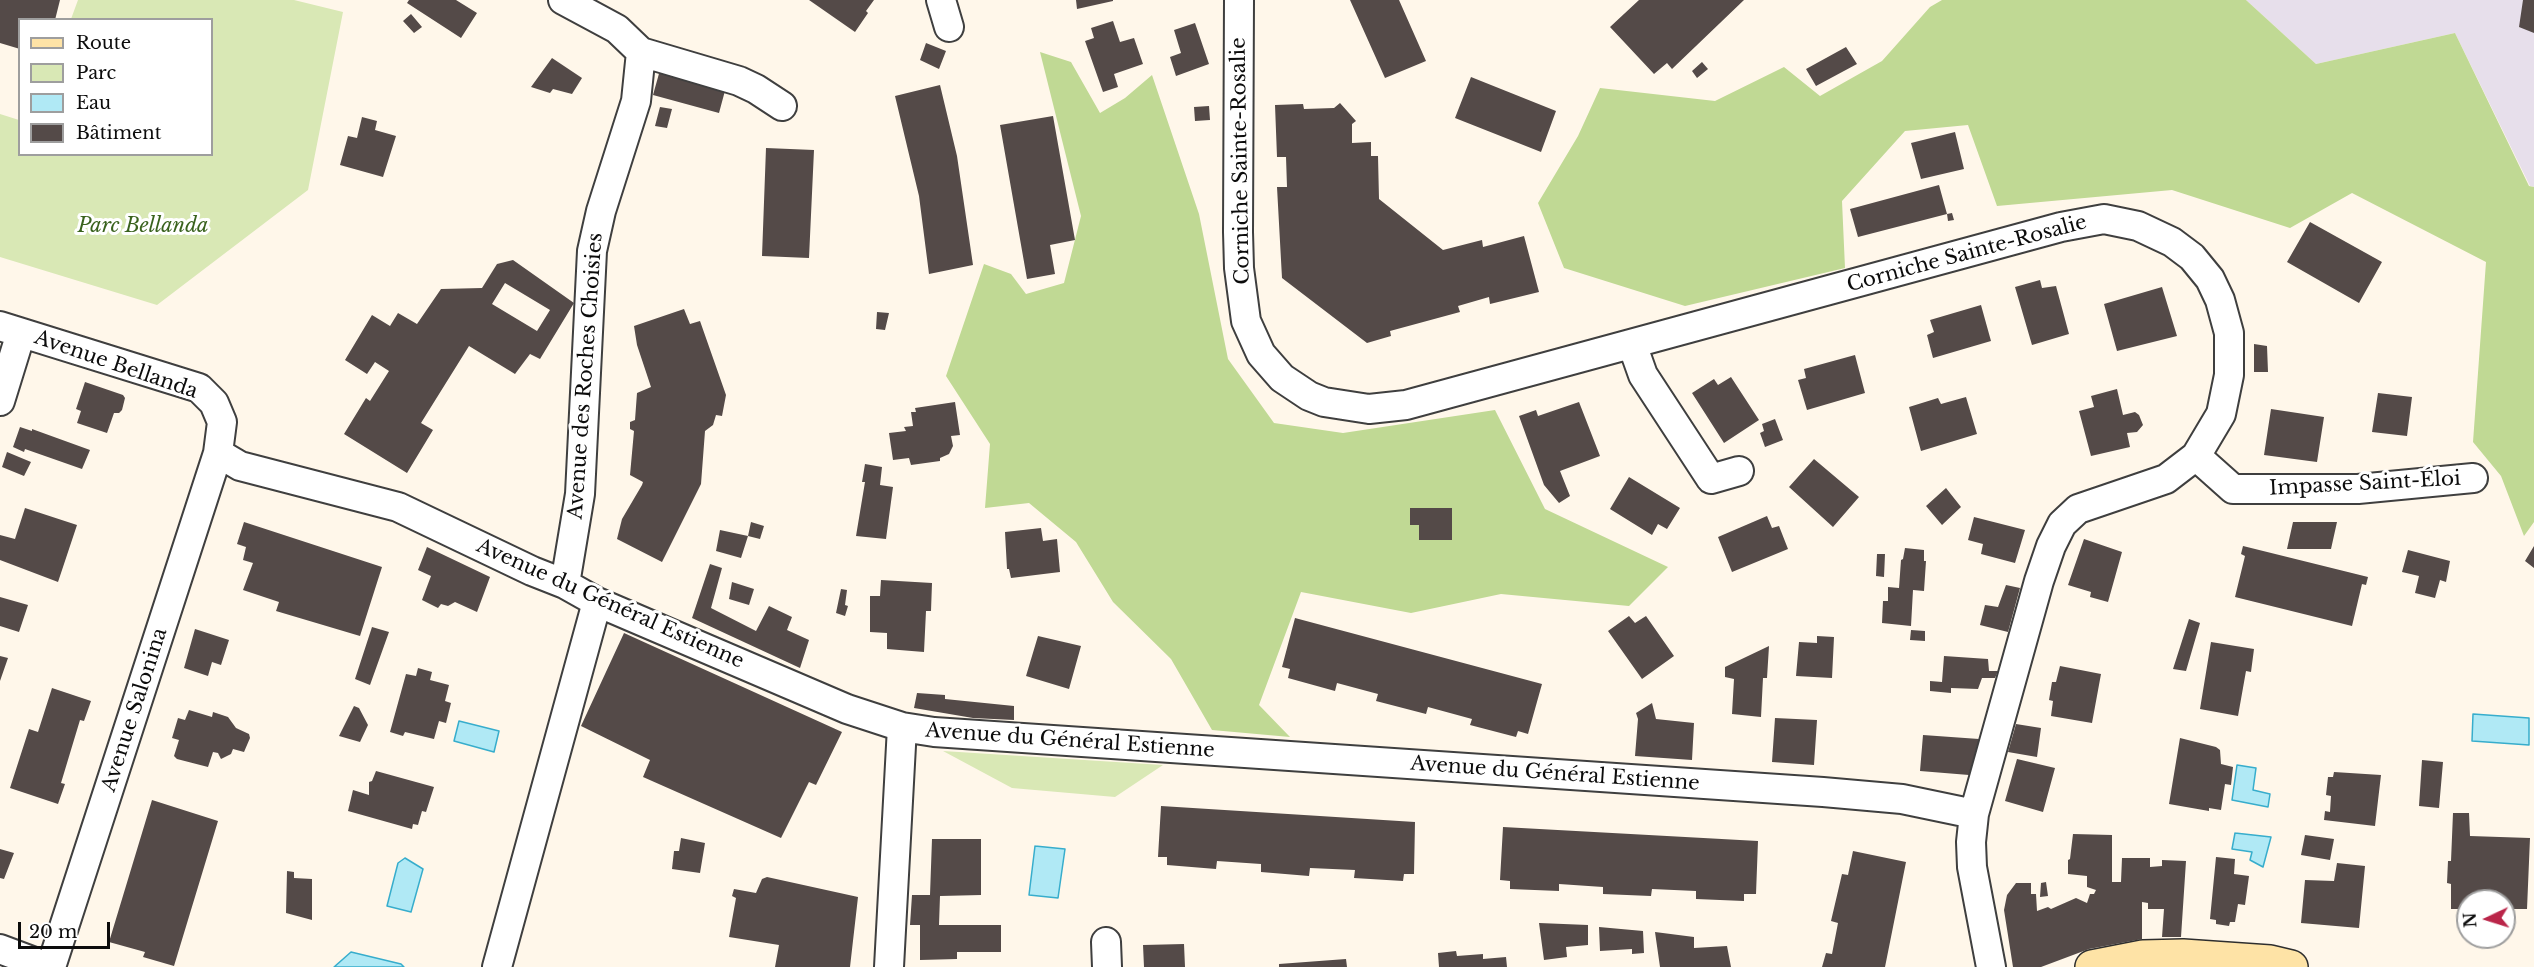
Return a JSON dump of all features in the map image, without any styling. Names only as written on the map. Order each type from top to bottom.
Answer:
[{"type":"street","points":[[563,0],[617,29],[641,52],[739,81],[783,106]]},
{"type":"street","points":[[941,0],[949,27]]},
{"type":"street","name":"Corniche Sainte-Rosalie","points":[[1239,0],[1238,232],[1246,321],[1261,354],[1282,378],[1309,396],[1324,402],[1346,407],[1389,408],[2061,226],[2104,219],[2138,226],[2172,242],[2192,257],[2210,279],[2220,300],[2229,333],[2229,375],[2221,414],[2196,456],[2166,478],[2078,509],[2062,524],[2051,546],[2039,581],[1974,814],[1971,842],[1972,867],[1991,967]]},
{"type":"street","name":"Avenue des Roches Choisies","points":[[565,584],[580,494],[592,250],[601,211],[636,101],[641,52]]},
{"type":"street","points":[[0,400],[10,329]]},
{"type":"street","name":"Avenue Bellanda","points":[[10,329],[199,388],[214,403],[222,422],[218,453]]},
{"type":"street","points":[[1632,344],[1643,375],[1711,479],[1739,471]]},
{"type":"street","name":"Avenue du Général Estienne","points":[[218,453],[240,466],[398,507],[532,571],[565,584],[597,602],[847,709],[902,727],[934,732],[1834,793],[1902,799],[1974,814]]},
{"type":"street","name":"Avenue Salonina","points":[[49,967],[218,453]]},
{"type":"street","name":"Impasse Saint-Éloi","points":[[2196,456],[2233,489],[2358,489],[2473,478]]},
{"type":"street","points":[[497,967],[597,602]]},
{"type":"street","points":[[889,967],[902,727]]},
{"type":"street","points":[[0,949],[49,967]]},
{"type":"street","points":[[2092,967],[2142,957],[2183,956],[2270,962],[2291,967]]},
{"type":"shaded area","points":[[2246,0],[2534,0],[2534,187],[2530,186],[2455,33],[2316,64]]},
{"type":"green space","name":"Parc Bellanda","points":[[78,0],[294,0],[343,12],[308,190],[157,305],[0,257],[0,114],[18,120],[18,156],[213,156],[213,18],[71,18]]},
{"type":"green space","points":[[1942,0],[2246,0],[2316,64],[2455,33],[2529,186],[2534,187],[2534,522],[2524,536],[2501,476],[2473,442],[2486,262],[2352,193],[2290,228],[2172,190],[1997,206],[1968,125],[1905,131],[1842,201],[1845,268],[1685,306],[1564,268],[1538,203],[1578,136],[1600,88],[1715,101],[1784,67],[1820,96],[1882,61],[1930,7]]},
{"type":"green space","points":[[1040,52],[1071,62],[1100,113],[1125,98],[1152,75],[1199,214],[1228,359],[1274,423],[1343,433],[1495,410],[1545,509],[1668,567],[1629,606],[1501,594],[1411,613],[1301,592],[1259,705],[1290,737],[1212,730],[1171,659],[1113,602],[1076,542],[1029,503],[985,508],[990,444],[946,376],[984,264],[1011,274],[1026,294],[1064,283],[1081,216]]},
{"type":"green space","points":[[943,751],[1163,765],[1115,797],[1012,788]]},
{"type":"water","points":[[2473,714],[2529,718],[2529,745],[2472,741]]},
{"type":"water","points":[[459,721],[499,731],[494,752],[454,741]]},
{"type":"water","points":[[2237,765],[2256,768],[2253,790],[2270,794],[2268,807],[2232,800]]},
{"type":"water","points":[[2235,833],[2271,837],[2263,867],[2250,860],[2252,852],[2232,849]]},
{"type":"water","points":[[1035,846],[1065,849],[1058,898],[1029,895]]},
{"type":"water","points":[[405,858],[423,869],[411,912],[387,906],[398,863]]},
{"type":"water","points":[[351,952],[401,964],[404,967],[334,967]]},
{"type":"building","points":[[0,0],[60,0],[56,18],[18,18],[18,48],[0,43]]},
{"type":"building","points":[[409,0],[456,0],[477,13],[461,38],[407,3]]},
{"type":"building","points":[[809,0],[874,0],[855,32]]},
{"type":"building","points":[[1076,0],[1113,0],[1113,1],[1077,9]]},
{"type":"building","points":[[1350,0],[1399,0],[1426,61],[1385,78]]},
{"type":"building","points":[[1639,0],[1744,0],[1672,69],[1667,63],[1654,74],[1610,27]]},
{"type":"building","points":[[2523,0],[2534,0],[2534,33],[2519,27]]},
{"type":"building","points":[[411,14],[422,27],[414,33],[403,21]]},
{"type":"building","points":[[1113,21],[1120,42],[1134,38],[1143,64],[1114,74],[1118,87],[1103,92],[1085,41],[1094,38],[1091,28]]},
{"type":"building","points":[[1195,23],[1209,64],[1176,76],[1170,57],[1181,53],[1174,30]]},
{"type":"building","points":[[926,43],[946,51],[939,69],[920,60]]},
{"type":"building","points":[[1846,47],[1857,64],[1816,86],[1806,69]]},
{"type":"building","points":[[552,58],[582,78],[572,94],[553,89],[550,93],[531,87]]},
{"type":"building","points":[[1702,62],[1708,69],[1697,78],[1692,71]]},
{"type":"building","points":[[660,70],[726,87],[719,113],[653,95]]},
{"type":"building","points":[[1471,77],[1556,111],[1541,152],[1455,118]]},
{"type":"building","points":[[940,85],[957,156],[973,265],[929,274],[919,196],[895,96]]},
{"type":"building","points":[[1340,103],[1356,121],[1352,124],[1352,143],[1371,142],[1371,156],[1378,156],[1379,199],[1443,250],[1482,240],[1483,247],[1524,236],[1539,292],[1490,304],[1489,297],[1458,306],[1460,312],[1390,331],[1391,336],[1367,343],[1282,278],[1277,187],[1287,187],[1286,157],[1277,157],[1275,105],[1303,104],[1304,109],[1334,108]]},
{"type":"building","points":[[1209,106],[1210,120],[1195,121],[1194,107]]},
{"type":"building","points":[[660,107],[672,109],[667,128],[655,126]]},
{"type":"building","points":[[1053,116],[1075,240],[1050,245],[1055,274],[1027,279],[1000,125]]},
{"type":"building","points":[[362,117],[377,121],[375,130],[396,136],[383,177],[340,165],[348,136],[357,138]]},
{"type":"building","points":[[1955,132],[1964,169],[1921,179],[1911,143]]},
{"type":"building","points":[[766,148],[814,150],[809,258],[762,256]]},
{"type":"building","points":[[1939,185],[1947,214],[1858,237],[1850,209]]},
{"type":"building","points":[[1952,213],[1954,220],[1948,221],[1947,214]]},
{"type":"building","points":[[2310,222],[2382,262],[2359,303],[2287,262]]},
{"type":"building","points":[[513,260],[574,303],[540,359],[530,354],[515,374],[469,346],[421,423],[433,430],[407,473],[344,434],[366,398],[370,401],[389,371],[375,362],[367,374],[345,360],[372,315],[390,326],[398,313],[417,324],[441,289],[482,288],[497,264]],"holes":[[[505,283],[550,310],[537,331],[492,304]]]},
{"type":"building","points":[[2040,280],[2042,288],[2056,286],[2069,334],[2032,345],[2015,287]]},
{"type":"building","points":[[2162,287],[2177,336],[2117,351],[2104,304]]},
{"type":"building","points":[[1981,305],[1991,341],[1933,358],[1927,335],[1934,332],[1930,320]]},
{"type":"building","points":[[684,309],[690,324],[700,321],[726,395],[722,416],[716,415],[713,425],[705,431],[701,484],[662,562],[617,539],[622,519],[643,482],[630,475],[634,431],[630,429],[630,422],[635,420],[637,393],[651,387],[637,345],[634,326]]},
{"type":"building","points":[[877,312],[889,313],[885,330],[876,329]]},
{"type":"building","points":[[2254,344],[2267,346],[2268,372],[2254,372]]},
{"type":"building","points":[[1855,355],[1865,393],[1807,410],[1798,380],[1806,378],[1804,369]]},
{"type":"building","points":[[1731,377],[1759,420],[1724,443],[1692,393],[1714,379],[1718,385]]},
{"type":"building","points":[[85,382],[123,395],[125,398],[122,410],[114,413],[107,433],[77,423],[81,411],[76,409]]},
{"type":"building","points":[[2117,389],[2123,415],[2135,412],[2139,415],[2143,425],[2137,432],[2127,433],[2130,447],[2091,456],[2079,411],[2094,407],[2091,396]]},
{"type":"building","points":[[2378,393],[2412,397],[2407,436],[2372,432]]},
{"type":"building","points":[[1966,397],[1977,434],[1921,451],[1909,407],[1938,398],[1941,404]]},
{"type":"building","points":[[955,402],[960,435],[951,436],[953,446],[949,454],[940,458],[940,461],[911,465],[909,458],[893,460],[889,433],[906,431],[904,427],[913,426],[911,412],[916,412],[915,408]]},
{"type":"building","points":[[1579,402],[1600,456],[1560,471],[1570,496],[1559,503],[1544,485],[1519,416],[1536,410],[1538,416]]},
{"type":"building","points":[[2271,409],[2324,417],[2317,462],[2264,455]]},
{"type":"building","points":[[1775,419],[1783,440],[1765,447],[1760,433],[1764,431],[1762,424]]},
{"type":"building","points":[[20,427],[32,431],[32,429],[90,450],[82,469],[13,447]]},
{"type":"building","points":[[7,452],[31,462],[24,476],[2,467]]},
{"type":"building","points":[[1814,459],[1859,497],[1833,527],[1789,487]]},
{"type":"building","points":[[865,464],[882,467],[880,485],[893,487],[886,539],[856,536],[865,482],[862,482]]},
{"type":"building","points":[[1629,477],[1680,508],[1667,529],[1658,524],[1652,535],[1610,509]]},
{"type":"building","points":[[1946,488],[1961,507],[1942,525],[1926,506]]},
{"type":"building","points":[[25,508],[77,525],[58,582],[0,560],[0,535],[15,539]]},
{"type":"building","points":[[1410,508],[1452,508],[1452,540],[1419,540],[1419,525],[1410,525]]},
{"type":"building","points":[[1767,516],[1772,528],[1779,526],[1788,549],[1732,572],[1718,537]]},
{"type":"building","points":[[1974,517],[2025,530],[2015,563],[1981,554],[1983,544],[1968,540]]},
{"type":"building","points":[[244,522],[382,567],[360,636],[276,611],[279,602],[243,590],[253,563],[243,560],[246,547],[237,544]]},
{"type":"building","points":[[751,522],[764,526],[760,539],[748,536]]},
{"type":"building","points":[[2293,522],[2337,522],[2331,549],[2287,549]]},
{"type":"building","points":[[1041,528],[1043,541],[1057,539],[1060,572],[1011,578],[1009,569],[1007,569],[1005,532]]},
{"type":"building","points":[[720,530],[748,536],[741,558],[716,551]]},
{"type":"building","points":[[2084,539],[2122,552],[2108,602],[2090,597],[2091,592],[2068,585]]},
{"type":"building","points":[[2243,546],[2368,577],[2366,585],[2362,584],[2352,626],[2235,597],[2245,556],[2241,554]]},
{"type":"building","points":[[2534,546],[2534,568],[2525,561]]},
{"type":"building","points":[[427,547],[490,577],[477,612],[455,602],[448,606],[441,604],[438,608],[422,600],[431,576],[418,570]]},
{"type":"building","points":[[1905,548],[1924,550],[1924,561],[1926,561],[1924,591],[1913,590],[1911,626],[1882,623],[1883,601],[1888,601],[1888,587],[1899,588],[1901,560]]},
{"type":"building","points":[[2408,550],[2450,561],[2446,582],[2440,580],[2435,598],[2415,593],[2419,576],[2402,572]]},
{"type":"building","points":[[1877,554],[1885,554],[1884,577],[1876,576]]},
{"type":"building","points":[[710,564],[722,568],[711,608],[756,631],[769,606],[792,617],[787,630],[809,640],[800,668],[692,618]]},
{"type":"building","points":[[881,580],[932,583],[931,611],[926,611],[924,652],[887,649],[887,633],[870,632],[870,596],[880,596]]},
{"type":"building","points":[[732,582],[754,589],[749,605],[729,599]]},
{"type":"building","points":[[2006,585],[2020,588],[2008,632],[1980,625],[1985,605],[1998,607]]},
{"type":"building","points":[[841,589],[847,590],[845,605],[848,606],[845,616],[836,613]]},
{"type":"building","points":[[0,597],[28,605],[19,632],[0,626]]},
{"type":"building","points":[[1629,616],[1635,623],[1646,616],[1674,656],[1642,679],[1608,631]]},
{"type":"building","points":[[1295,618],[1542,684],[1528,734],[1518,731],[1516,737],[1470,725],[1472,719],[1428,707],[1426,714],[1376,701],[1378,694],[1337,683],[1335,691],[1288,678],[1290,669],[1282,667]]},
{"type":"building","points":[[2189,619],[2200,623],[2186,671],[2173,669]]},
{"type":"building","points":[[372,627],[389,632],[370,685],[355,679]]},
{"type":"building","points":[[195,629],[229,640],[221,665],[212,662],[208,676],[184,668]]},
{"type":"building","points":[[1911,630],[1925,631],[1925,641],[1910,640]]},
{"type":"building","points":[[624,633],[842,732],[816,785],[809,782],[781,838],[643,777],[650,760],[581,726]]},
{"type":"building","points":[[1038,636],[1081,646],[1069,689],[1026,676]]},
{"type":"building","points":[[1817,636],[1834,637],[1832,678],[1796,676],[1799,642],[1817,643]]},
{"type":"building","points":[[2211,642],[2254,649],[2251,672],[2246,671],[2238,716],[2200,709]]},
{"type":"building","points":[[1769,646],[1767,678],[1763,678],[1761,717],[1732,714],[1734,679],[1725,677],[1725,667]]},
{"type":"building","points":[[0,656],[8,658],[0,681]]},
{"type":"building","points":[[1944,656],[1988,659],[1989,671],[1998,671],[1995,678],[1982,678],[1978,689],[1951,688],[1951,693],[1930,691],[1930,681],[1942,682]]},
{"type":"building","points":[[2060,666],[2101,674],[2092,723],[2051,716],[2053,701],[2049,700],[2052,682],[2056,682]]},
{"type":"building","points":[[418,668],[432,672],[430,680],[449,685],[445,701],[451,703],[446,723],[439,721],[434,739],[405,732],[403,736],[390,732],[406,674],[416,676]]},
{"type":"building","points":[[52,688],[91,701],[84,721],[80,720],[61,783],[65,784],[58,804],[10,788],[29,729],[38,732]]},
{"type":"building","points":[[917,693],[945,695],[945,699],[1014,706],[1014,720],[973,718],[914,708]]},
{"type":"building","points":[[1652,703],[1656,719],[1694,723],[1692,760],[1635,756],[1638,719],[1636,713]]},
{"type":"building","points":[[354,706],[359,708],[368,725],[360,742],[339,736]]},
{"type":"building","points":[[189,710],[212,717],[213,712],[228,717],[236,728],[249,734],[250,738],[244,752],[233,749],[231,754],[221,759],[218,753],[213,752],[208,767],[177,759],[174,756],[179,740],[172,738],[178,718],[185,720]]},
{"type":"building","points":[[1775,718],[1817,720],[1814,765],[1772,762]]},
{"type":"building","points":[[2016,724],[2041,728],[2037,757],[2008,752]]},
{"type":"building","points":[[1923,735],[1979,739],[1969,775],[1920,771]]},
{"type":"building","points":[[2180,738],[2216,747],[2220,750],[2221,764],[2233,767],[2231,785],[2225,784],[2221,810],[2209,808],[2209,811],[2169,804]]},
{"type":"building","points":[[2017,759],[2055,768],[2043,812],[2005,801]]},
{"type":"building","points":[[2422,760],[2443,762],[2439,808],[2419,806]]},
{"type":"building","points":[[376,771],[434,787],[426,812],[422,811],[418,825],[413,824],[412,829],[348,811],[353,790],[369,795],[369,782],[372,781]]},
{"type":"building","points":[[2334,772],[2381,775],[2375,826],[2324,820],[2325,811],[2330,812],[2331,796],[2326,795],[2328,777],[2333,777]]},
{"type":"building","points":[[152,800],[218,821],[174,966],[143,957],[145,952],[109,942]]},
{"type":"building","points":[[1161,806],[1415,822],[1414,874],[1404,874],[1403,881],[1354,878],[1355,870],[1310,868],[1309,876],[1261,872],[1261,864],[1217,861],[1216,869],[1167,865],[1167,857],[1158,857]]},
{"type":"building","points":[[2453,813],[2469,813],[2470,836],[2530,838],[2527,909],[2516,909],[2516,889],[2456,889],[2456,909],[2451,909],[2451,884],[2447,883],[2448,861],[2451,861]]},
{"type":"building","points":[[1503,827],[1758,841],[1756,894],[1744,894],[1744,901],[1696,899],[1696,891],[1652,889],[1651,896],[1603,894],[1603,887],[1559,884],[1559,891],[1510,889],[1510,881],[1500,880]]},
{"type":"building","points":[[2073,834],[2112,835],[2112,882],[2121,882],[2122,858],[2150,858],[2150,867],[2162,866],[2162,860],[2186,861],[2181,937],[2162,937],[2164,909],[2148,909],[2148,903],[2142,902],[2142,939],[2089,949],[2041,967],[2013,967],[2004,910],[2007,895],[2016,883],[2031,883],[2031,894],[2036,894],[2037,911],[2048,907],[2051,909],[2076,898],[2087,903],[2090,894],[2094,894],[2096,890],[2087,887],[2087,876],[2068,874]]},
{"type":"building","points":[[2305,835],[2334,839],[2330,860],[2301,855]]},
{"type":"building","points":[[681,838],[705,843],[700,873],[672,869],[674,851],[679,851]]},
{"type":"building","points":[[932,839],[981,839],[981,895],[940,896],[939,925],[1001,925],[1001,952],[957,952],[957,959],[920,960],[920,925],[910,925],[912,895],[930,895]]},
{"type":"building","points":[[0,849],[14,853],[4,879],[0,878]]},
{"type":"building","points":[[1853,851],[1906,862],[1885,967],[1822,967],[1826,953],[1832,954],[1838,923],[1831,921],[1842,874],[1848,875]]},
{"type":"building","points":[[2216,857],[2235,859],[2234,874],[2249,876],[2245,905],[2238,904],[2235,922],[2230,922],[2229,926],[2216,924],[2216,920],[2210,919]]},
{"type":"building","points":[[2337,863],[2365,866],[2359,928],[2301,923],[2305,880],[2334,881]]},
{"type":"building","points":[[287,871],[294,872],[294,878],[312,879],[312,920],[286,913]]},
{"type":"building","points":[[767,877],[858,897],[850,967],[775,967],[779,945],[729,937],[736,898],[732,896],[734,889],[756,893],[762,879]]},
{"type":"building","points":[[2046,882],[2048,896],[2040,897],[2041,883]]},
{"type":"building","points":[[1539,923],[1588,925],[1588,945],[1566,947],[1567,957],[1544,960]]},
{"type":"building","points":[[1599,927],[1643,931],[1644,953],[1632,954],[1632,949],[1600,951]]},
{"type":"building","points":[[1655,932],[1694,937],[1694,948],[1727,946],[1731,967],[1660,967]]},
{"type":"building","points":[[1184,944],[1185,967],[1144,967],[1143,945]]},
{"type":"building","points":[[1456,951],[1457,956],[1483,954],[1483,959],[1506,957],[1507,967],[1439,967],[1438,953]]},
{"type":"building","points":[[1346,959],[1347,967],[1279,967],[1279,964]]}]
